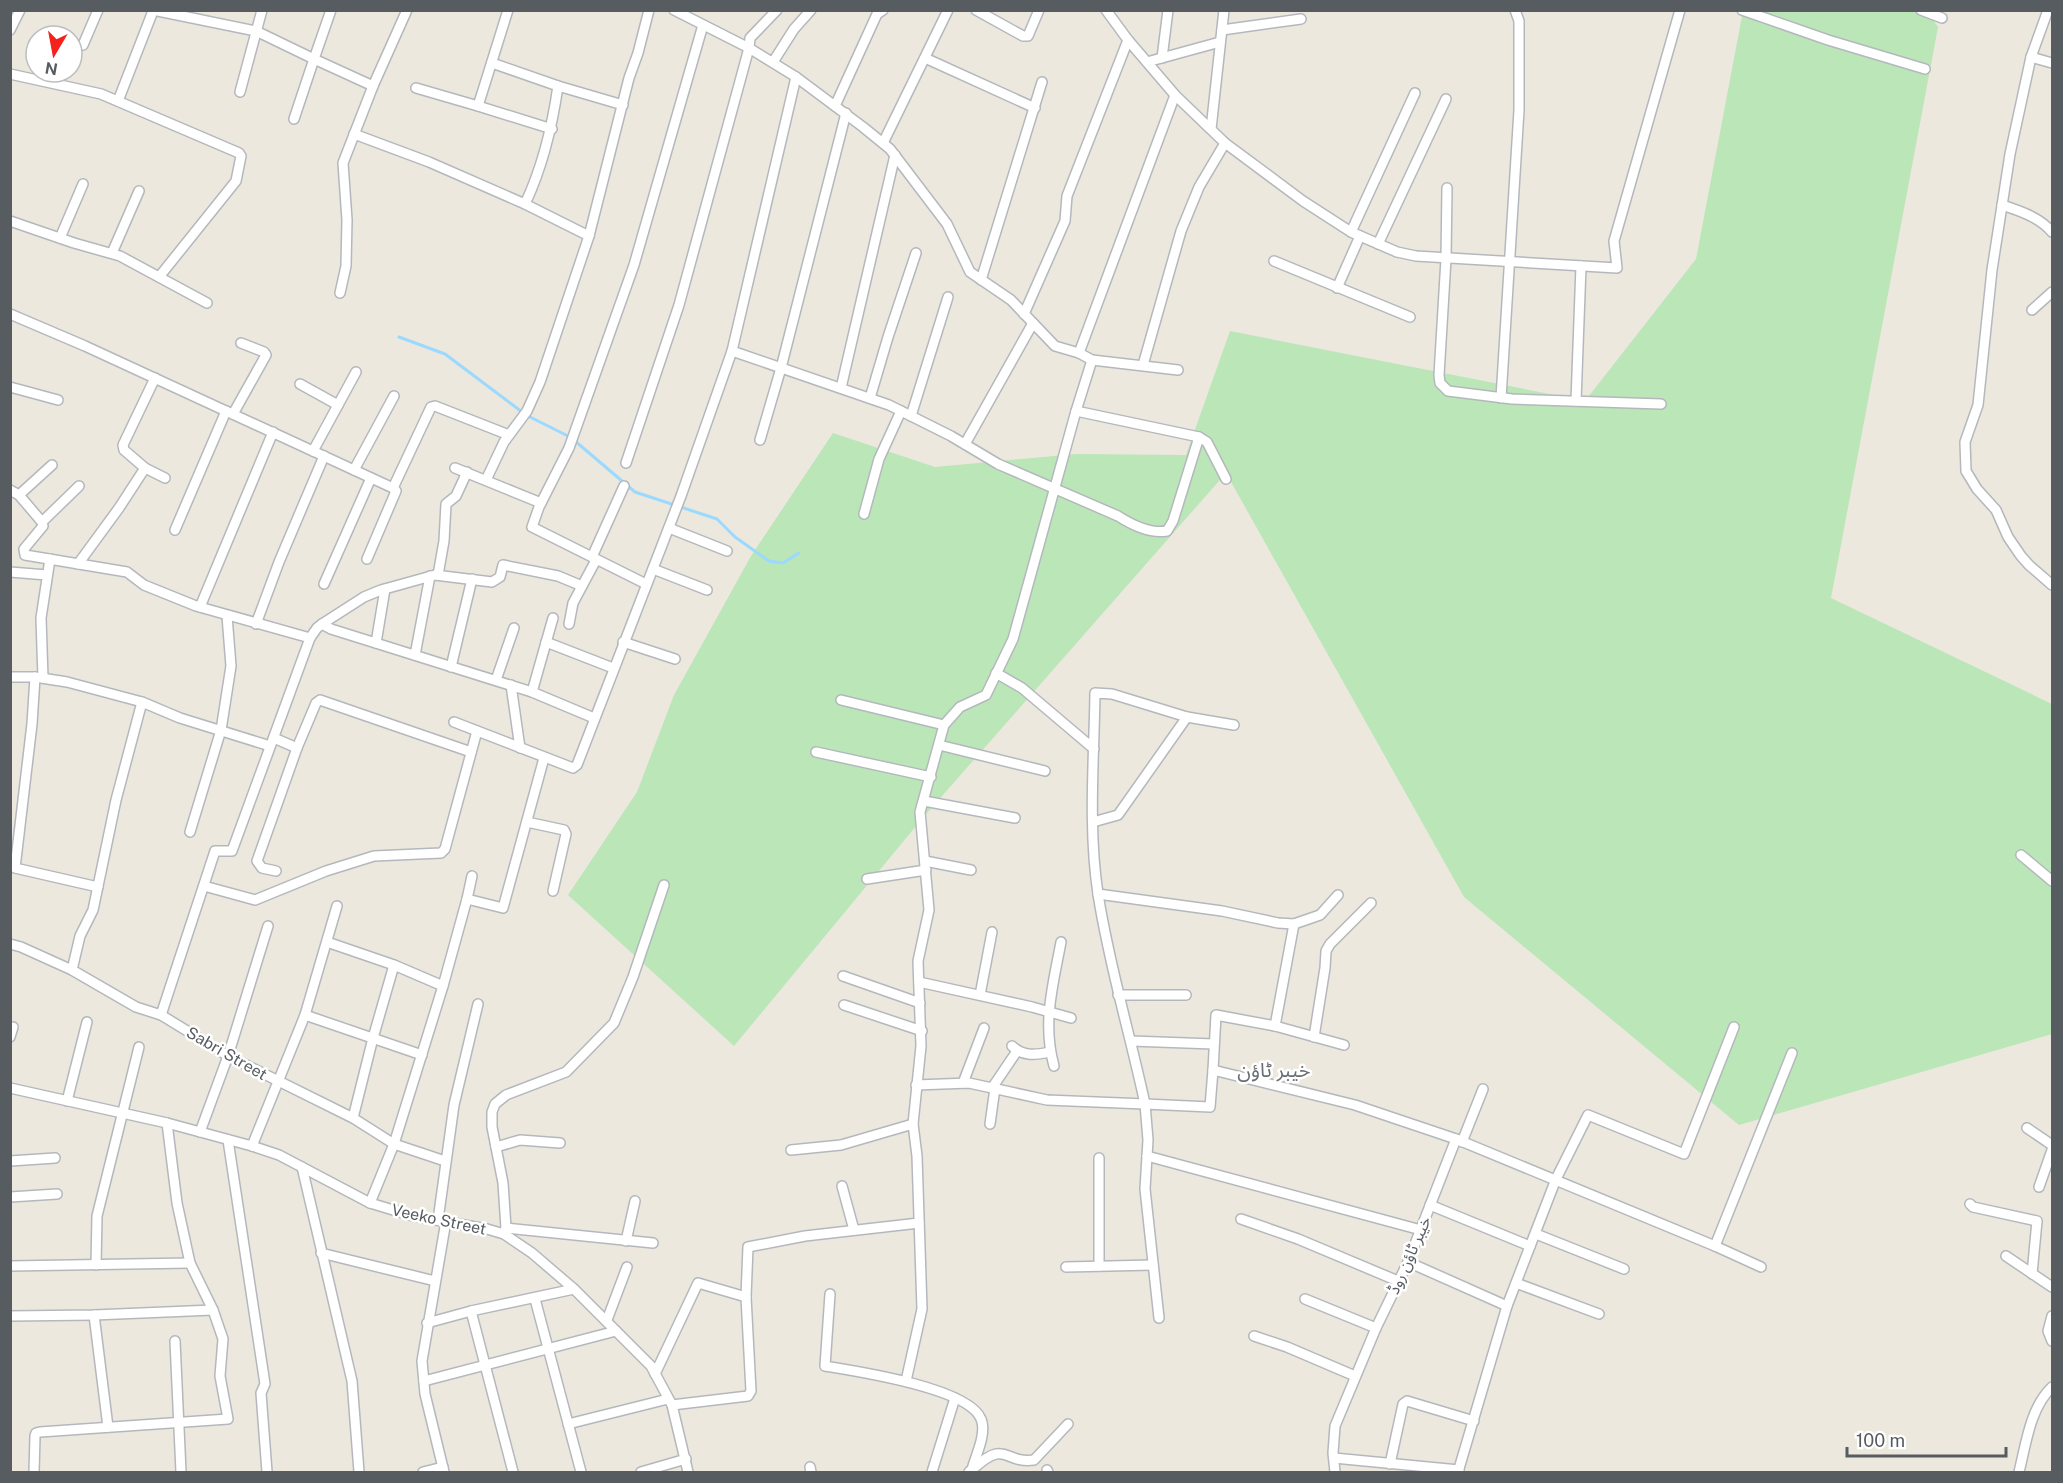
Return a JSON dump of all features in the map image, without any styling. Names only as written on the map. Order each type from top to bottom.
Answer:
[{"type":"street","points":[[10,30],[20,10]]},
{"type":"street","points":[[84,43],[98,10]]},
{"type":"street","points":[[118,101],[153,10],[256,31],[373,86]]},
{"type":"street","points":[[240,92],[262,10]]},
{"type":"street","points":[[294,119],[331,10]]},
{"type":"street","points":[[339,293],[346,266],[347,219],[343,163],[373,86],[407,10]]},
{"type":"street","points":[[478,106],[508,10]]},
{"type":"street","points":[[486,480],[540,382],[589,236],[649,10]]},
{"type":"street","points":[[674,10],[773,62],[846,113],[883,143],[895,155],[947,224],[970,272],[1011,300],[1055,346],[1079,353],[1092,360],[1178,370]]},
{"type":"street","points":[[626,463],[679,305],[750,38],[777,10]]},
{"type":"street","points":[[773,62],[794,29],[811,10]]},
{"type":"street","points":[[835,106],[877,14],[883,10]]},
{"type":"street","points":[[883,143],[948,10]]},
{"type":"street","points":[[977,11],[1023,36],[1028,36],[1039,10]]},
{"type":"street","points":[[1106,10],[1128,40],[1175,95],[1225,143],[1303,201],[1356,234],[1397,252],[1446,259],[1617,268],[1614,241],[1680,10]]},
{"type":"street","points":[[1162,58],[1168,10]]},
{"type":"street","points":[[1211,129],[1224,10]]},
{"type":"street","points":[[1502,398],[1508,262],[1519,110],[1519,21],[1515,10]]},
{"type":"street","points":[[1742,10],[1828,40],[1925,69]]},
{"type":"street","points":[[1921,10],[1942,18]]},
{"type":"street","points":[[2048,10],[2031,57],[2010,154],[1992,270],[1978,405],[1965,442],[1966,471],[1977,489],[1996,510],[2008,537],[2021,556],[2029,565],[2051,580]]},
{"type":"street","points":[[1222,30],[1301,19]]},
{"type":"street","points":[[646,584],[532,527],[541,502],[569,448],[634,265],[703,25]]},
{"type":"street","points":[[1024,314],[1065,221],[1067,196],[1128,40]]},
{"type":"street","points":[[1147,62],[1220,42]]},
{"type":"street","points":[[2031,57],[2052,63]]},
{"type":"street","points":[[925,58],[1035,108]]},
{"type":"street","points":[[492,63],[623,105]]},
{"type":"street","points":[[10,74],[101,94],[239,153],[241,156],[236,181],[159,277]]},
{"type":"street","points":[[454,723],[573,768],[576,765],[669,528],[732,351],[796,77]]},
{"type":"street","points":[[981,280],[1042,82]]},
{"type":"street","points":[[525,204],[538,178],[552,129],[558,86]]},
{"type":"street","points":[[416,88],[552,129]]},
{"type":"street","points":[[1337,288],[1356,234],[1415,93]]},
{"type":"street","points":[[1079,353],[1175,95]]},
{"type":"street","points":[[1378,244],[1446,99]]},
{"type":"street","points":[[760,440],[781,368],[846,113]]},
{"type":"street","points":[[354,134],[429,162],[525,204],[589,236]]},
{"type":"street","points":[[1143,365],[1181,231],[1199,187],[1225,143]]},
{"type":"street","points":[[841,388],[895,155]]},
{"type":"street","points":[[60,238],[83,184]]},
{"type":"street","points":[[1447,188],[1440,383],[1448,391],[1502,398],[1661,404]]},
{"type":"street","points":[[112,254],[139,191]]},
{"type":"street","points":[[2002,205],[2027,214],[2046,225],[2052,232]]},
{"type":"street","points":[[10,220],[112,254],[207,303]]},
{"type":"street","points":[[870,398],[916,253]]},
{"type":"street","points":[[1274,261],[1410,317]]},
{"type":"street","points":[[1576,401],[1581,266]]},
{"type":"street","points":[[2032,310],[2052,292]]},
{"type":"street","points":[[911,416],[948,297]]},
{"type":"street","points":[[10,314],[393,488],[396,491],[395,494],[367,558]]},
{"type":"street","points":[[964,444],[1033,323]]},
{"type":"street","points":[[175,530],[230,412],[266,355],[264,352],[241,343]]},
{"type":"street","points":[[732,351],[870,398],[901,411],[998,464],[1118,516],[1131,525],[1161,532],[1167,531],[1173,521],[1199,437]]},
{"type":"street","points":[[906,1381],[922,1309],[917,1156],[913,1124],[922,1031],[918,961],[929,910],[920,812],[944,725],[960,707],[986,695],[1013,639],[1092,360]]},
{"type":"street","points":[[313,451],[356,372]]},
{"type":"street","points":[[155,378],[123,445],[124,450],[145,468],[165,478]]},
{"type":"street","points":[[300,384],[338,405]]},
{"type":"street","points":[[10,387],[58,400]]},
{"type":"street","points":[[354,470],[394,396]]},
{"type":"street","points":[[393,488],[431,407],[435,406],[509,435]]},
{"type":"street","points":[[864,514],[879,459],[901,411]]},
{"type":"street","points":[[1076,411],[1199,437],[1207,442],[1226,479]]},
{"type":"street","points":[[200,607],[273,432]]},
{"type":"street","points":[[256,624],[279,562],[324,456]]},
{"type":"street","points":[[52,465],[15,492],[43,526],[23,552],[25,555],[127,572],[144,585],[200,607],[310,638]]},
{"type":"street","points":[[78,564],[145,468]]},
{"type":"street","points":[[455,468],[541,502]]},
{"type":"street","points":[[415,655],[444,541],[446,504],[456,496],[467,472]]},
{"type":"street","points":[[324,584],[371,478]]},
{"type":"street","points":[[42,522],[79,486]]},
{"type":"street","points":[[569,624],[573,603],[624,486]]},
{"type":"street","points":[[669,528],[727,550]]},
{"type":"street","points":[[50,559],[41,618],[39,678],[13,868],[98,887]]},
{"type":"street","points":[[161,1015],[214,850],[232,851],[310,638],[317,628],[364,597],[386,589],[434,576],[492,582],[500,577],[503,565],[558,576],[582,586]]},
{"type":"street","points":[[653,569],[707,590]]},
{"type":"street","points":[[10,572],[47,575]]},
{"type":"street","points":[[452,667],[472,579]]},
{"type":"street","points":[[376,643],[386,589]]},
{"type":"street","points":[[190,832],[221,730],[231,666],[227,616]]},
{"type":"street","points":[[532,692],[553,618]]},
{"type":"street","points":[[322,624],[532,692],[594,718]]},
{"type":"street","points":[[496,680],[514,628]]},
{"type":"street","points":[[546,642],[613,668]]},
{"type":"street","points":[[623,642],[675,659]]},
{"type":"street","points":[[996,673],[1022,688],[1094,749]]},
{"type":"street","points":[[10,677],[67,682],[142,702],[180,718],[221,730],[297,748]]},
{"type":"street","points":[[511,685],[520,748]]},
{"type":"street","points":[[1159,1318],[1145,1189],[1147,1156],[1145,1104],[1118,994],[1098,894],[1092,822],[1095,693],[1112,694],[1187,717],[1234,725]]},
{"type":"street","points":[[276,871],[262,868],[257,861],[297,748],[316,703],[320,700],[471,752]]},
{"type":"street","points":[[841,700],[944,725]]},
{"type":"street","points":[[72,970],[80,936],[93,910],[116,800],[142,702]]},
{"type":"street","points":[[1092,822],[1118,815],[1187,717]]},
{"type":"street","points":[[204,886],[255,900],[326,871],[374,856],[441,853],[446,849],[477,731]]},
{"type":"street","points":[[939,745],[1045,771]]},
{"type":"street","points":[[816,752],[931,777]]},
{"type":"street","points":[[467,899],[503,908],[544,758]]},
{"type":"street","points":[[924,801],[1016,818]]},
{"type":"street","points":[[526,822],[564,830],[566,834],[553,891]]},
{"type":"street","points":[[2021,855],[2052,881]]},
{"type":"street","points":[[867,879],[925,866],[971,870]]},
{"type":"street","points":[[370,1203],[394,1144],[422,1055],[472,876]]},
{"type":"street","points":[[653,1244],[505,1231],[503,1183],[492,1127],[492,1112],[501,1098],[566,1072],[614,1023],[633,977],[664,885]]},
{"type":"street","points":[[1098,894],[1222,911],[1278,923],[1294,924],[1320,915],[1338,896]]},
{"type":"street","points":[[1314,1037],[1326,951],[1330,944],[1371,903]]},
{"type":"street","points":[[252,1146],[279,1083],[304,1015],[337,906]]},
{"type":"street","points":[[1275,1026],[1294,924]]},
{"type":"street","points":[[200,1132],[228,1056],[268,926]]},
{"type":"street","points":[[980,995],[992,932]]},
{"type":"street","points":[[327,942],[394,965],[443,986]]},
{"type":"street","points":[[1054,1066],[1050,1052],[1048,1012],[1061,942]]},
{"type":"street","name":"Sabri Street","points":[[10,944],[72,970],[136,1007],[161,1015],[228,1056],[352,1118],[394,1144],[445,1161]]},
{"type":"street","points":[[352,1118],[394,965]]},
{"type":"street","points":[[843,976],[920,1003]]},
{"type":"street","points":[[919,982],[1071,1018]]},
{"type":"street","points":[[1118,994],[1186,995]]},
{"type":"street","points":[[423,1473],[444,1470],[425,1394],[422,1361],[442,1221],[445,1161],[454,1105],[478,1004]]},
{"type":"street","points":[[844,1005],[922,1031]]},
{"type":"street","points":[[304,1015],[422,1055]]},
{"type":"street","points":[[916,1084],[963,1083],[1047,1100],[1210,1107],[1216,1015],[1275,1026],[1344,1045]]},
{"type":"street","points":[[67,1101],[87,1022]]},
{"type":"street","points":[[10,1037],[13,1027]]},
{"type":"street","points":[[1334,1458],[1459,1471],[1507,1306],[1556,1179],[1588,1115],[1684,1154],[1734,1027]]},
{"type":"street","points":[[963,1083],[984,1028]]},
{"type":"street","points":[[1131,1041],[1214,1044]]},
{"type":"street","points":[[96,1265],[97,1215],[139,1047]]},
{"type":"street","points":[[990,1124],[993,1088],[1014,1049],[1035,1055],[1050,1052]]},
{"type":"street","points":[[1715,1246],[1792,1053]]},
{"type":"street","points":[[1213,1070],[1354,1105],[1459,1141],[1556,1179],[1761,1267]]},
{"type":"street","name":"Veeko Street","points":[[10,1088],[167,1122],[252,1146],[279,1155],[370,1203],[412,1216],[505,1231],[574,1289],[651,1366],[670,1402],[688,1473]]},
{"type":"street","name":"خیبر ٹاؤن روڈ","points":[[1335,1473],[1335,1426],[1430,1205],[1483,1089]]},
{"type":"street","points":[[34,1473],[36,1433],[228,1419],[220,1376],[223,1339],[213,1310],[190,1263],[177,1203],[167,1122]]},
{"type":"street","points":[[791,1150],[841,1145],[913,1124]]},
{"type":"street","points":[[2027,1128],[2052,1145]]},
{"type":"street","points":[[228,1140],[265,1384],[261,1393],[267,1473]]},
{"type":"street","points":[[496,1147],[520,1140],[560,1143]]},
{"type":"street","points":[[2039,1187],[2052,1150]]},
{"type":"street","points":[[1147,1156],[1421,1230]]},
{"type":"street","points":[[10,1161],[55,1158]]},
{"type":"street","points":[[1099,1158],[1099,1266]]},
{"type":"street","points":[[302,1167],[352,1381],[358,1473]]},
{"type":"street","points":[[842,1186],[854,1230]]},
{"type":"street","points":[[10,1197],[57,1194]]},
{"type":"street","points":[[626,1241],[635,1202]]},
{"type":"street","points":[[1970,1204],[1973,1207],[2037,1221],[2032,1274]]},
{"type":"street","points":[[1430,1205],[1530,1246]]},
{"type":"street","points":[[1241,1219],[1298,1239],[1398,1281]]},
{"type":"street","points":[[568,1424],[670,1402],[748,1396],[751,1391],[746,1297],[748,1247],[805,1236],[919,1223]]},
{"type":"street","points":[[1536,1234],[1624,1269]]},
{"type":"street","points":[[321,1253],[435,1281]]},
{"type":"street","points":[[2006,1256],[2052,1287]]},
{"type":"street","points":[[1407,1262],[1507,1306]]},
{"type":"street","points":[[10,1266],[190,1263]]},
{"type":"street","points":[[1066,1267],[1153,1265]]},
{"type":"street","points":[[607,1320],[627,1267]]},
{"type":"street","points":[[655,1374],[698,1283],[746,1297]]},
{"type":"street","points":[[1516,1283],[1599,1314]]},
{"type":"street","points":[[427,1323],[574,1289]]},
{"type":"street","points":[[830,1294],[825,1366],[906,1381],[955,1398],[971,1408],[981,1417],[983,1430],[971,1471]]},
{"type":"street","points":[[535,1299],[581,1473]]},
{"type":"street","points":[[1305,1299],[1376,1328]]},
{"type":"street","points":[[10,1316],[213,1310]]},
{"type":"street","points":[[471,1311],[513,1473]]},
{"type":"street","points":[[94,1315],[108,1427]]},
{"type":"street","points":[[2052,1316],[2048,1332],[2052,1341]]},
{"type":"street","points":[[423,1381],[616,1331]]},
{"type":"street","points":[[1254,1336],[1287,1347],[1355,1377]]},
{"type":"street","points":[[175,1341],[181,1473]]},
{"type":"street","points":[[2019,1473],[2028,1432],[2043,1396],[2052,1387]]},
{"type":"street","points":[[932,1473],[955,1398]]},
{"type":"street","points":[[1390,1464],[1403,1404],[1407,1401],[1474,1421]]},
{"type":"street","points":[[971,1471],[987,1456],[1003,1452],[1027,1461],[1034,1460],[1068,1424]]},
{"type":"street","points":[[646,1472],[686,1459]]},
{"type":"green space","points":[[1743,11],[1927,11],[1938,27],[1831,598],[2052,704],[2052,1034],[1739,1125],[1464,897],[1226,473],[921,820],[734,1046],[568,895],[637,792],[674,695],[751,556],[833,433],[935,467],[1076,454],[1186,455],[1230,331],[1585,401],[1696,259]]},
{"type":"waterway","points":[[399,337],[445,354],[526,415],[570,437]]},
{"type":"waterway","points":[[575,441],[635,492],[717,519],[735,537],[769,561],[783,563],[799,553]]},
{"type":"district","name":"خیبر ٹاؤن","points":[[1274,1070]]}]
